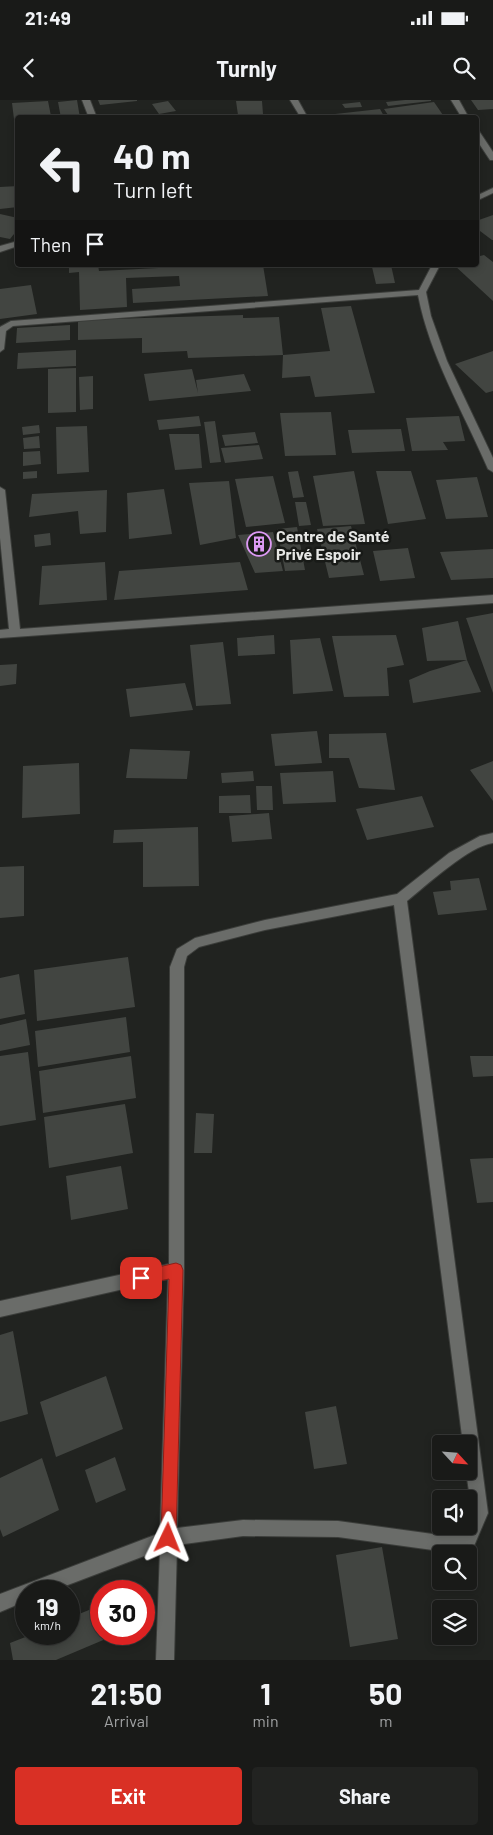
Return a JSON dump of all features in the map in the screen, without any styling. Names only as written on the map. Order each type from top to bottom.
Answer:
[{"type":"street","points":[[86,100],[92,115]]},
{"type":"street","points":[[294,100],[303,115]]},
{"type":"street","points":[[454,100],[464,115]]},
{"type":"street","points":[[479,137],[493,158]]},
{"type":"street","points":[[479,197],[493,190]]},
{"type":"street","points":[[0,248],[15,244]]},
{"type":"street","points":[[435,267],[422,292],[430,329],[446,372],[493,469]]},
{"type":"street","points":[[0,349],[2,330],[11,324],[422,292]]},
{"type":"street","points":[[0,490],[15,632]]},
{"type":"street","points":[[0,634],[493,599]]},
{"type":"street","points":[[165,1660],[176,1270],[177,967],[182,953],[195,942],[265,925],[400,899],[453,857],[484,839],[493,838]]},
{"type":"street","points":[[59,1580],[168,1538],[243,1528],[338,1529],[440,1543],[468,1540],[480,1514],[400,899]]},
{"type":"street","points":[[0,1309],[176,1270]]},
{"type":"street","points":[[0,1603],[15,1597]]},
{"type":"building","points":[[77,100],[80,115],[60,115],[58,102]]},
{"type":"building","points":[[98,100],[137,100],[137,101],[100,105]]},
{"type":"building","points":[[405,100],[431,101],[388,106],[386,102]]},
{"type":"building","points":[[471,100],[493,100],[493,109],[478,110]]},
{"type":"building","points":[[48,101],[51,115],[15,115],[14,119],[12,103]]},
{"type":"building","points":[[168,101],[176,111],[159,114],[152,104]]},
{"type":"building","points":[[236,101],[262,101],[263,114],[238,115]]},
{"type":"building","points":[[360,102],[362,107],[345,108],[342,104]]},
{"type":"building","points":[[434,102],[443,115],[388,115],[384,109]]},
{"type":"building","points":[[380,109],[383,115],[326,115]]},
{"type":"building","points":[[15,186],[15,207],[0,209],[0,187]]},
{"type":"building","points":[[0,214],[15,217],[15,233],[10,239],[0,237]]},
{"type":"building","points":[[493,215],[493,240],[479,230],[479,220]]},
{"type":"building","points":[[484,255],[493,262],[493,301],[456,267],[479,267],[479,256]]},
{"type":"building","points":[[69,267],[98,267],[99,271],[178,267],[263,267],[268,296],[133,303],[132,289],[180,286],[179,276],[126,278],[127,307],[80,310],[79,272],[69,273]]},
{"type":"building","points":[[372,267],[391,267],[395,283],[376,284]]},
{"type":"building","points":[[31,285],[37,314],[0,319],[0,289]]},
{"type":"building","points":[[351,306],[375,393],[315,397],[310,376],[282,378],[283,355],[330,351],[321,308]]},
{"type":"building","points":[[243,315],[243,318],[279,317],[283,355],[188,358],[187,351],[142,353],[142,338],[78,340],[78,320]]},
{"type":"building","points":[[70,325],[70,340],[16,343],[17,328]]},
{"type":"building","points":[[76,350],[76,366],[17,369],[18,353]]},
{"type":"building","points":[[493,351],[493,391],[486,393],[455,364]]},
{"type":"building","points":[[76,368],[76,412],[48,413],[48,369]]},
{"type":"building","points":[[192,369],[198,393],[196,380],[244,374],[251,391],[149,401],[144,374]]},
{"type":"building","points":[[93,376],[93,409],[80,410],[79,377]]},
{"type":"building","points":[[331,412],[336,455],[285,456],[280,413]]},
{"type":"building","points":[[199,416],[201,426],[159,430],[157,420]]},
{"type":"building","points":[[459,416],[465,441],[443,442],[448,450],[412,451],[406,418]]},
{"type":"building","points":[[215,421],[221,462],[210,463],[204,422]]},
{"type":"building","points":[[39,425],[40,433],[23,435],[22,427]]},
{"type":"building","points":[[87,426],[89,472],[57,474],[56,427]]},
{"type":"building","points":[[401,429],[405,451],[352,453],[348,430]]},
{"type":"building","points":[[255,432],[258,443],[225,446],[222,435]]},
{"type":"building","points":[[169,434],[199,434],[202,468],[175,470]]},
{"type":"building","points":[[39,436],[40,448],[24,449],[23,438]]},
{"type":"building","points":[[259,445],[263,459],[225,463],[221,448]]},
{"type":"building","points":[[40,451],[41,464],[23,466],[23,452]]},
{"type":"building","points":[[37,471],[37,478],[23,479],[23,472]]},
{"type":"building","points":[[298,471],[304,497],[293,498],[288,472]]},
{"type":"building","points":[[354,471],[365,524],[323,526],[313,476]]},
{"type":"building","points":[[376,471],[411,471],[426,519],[388,524]]},
{"type":"building","points":[[273,476],[285,523],[246,527],[235,479]]},
{"type":"building","points":[[477,477],[488,517],[446,519],[436,480]]},
{"type":"building","points":[[229,481],[236,538],[200,545],[189,483]]},
{"type":"building","points":[[164,489],[172,534],[129,539],[127,493]]},
{"type":"building","points":[[107,490],[106,532],[80,534],[78,511],[29,517],[32,494]]},
{"type":"building","points":[[295,502],[306,502],[311,525],[299,526]]},
{"type":"building","points":[[351,526],[364,575],[329,578],[317,529]]},
{"type":"building","points":[[297,527],[305,570],[285,571],[277,529]]},
{"type":"building","name":"Centre de Santé Privé Espoir","points":[[273,532],[283,571],[255,573],[238,535]]},
{"type":"building","points":[[50,533],[51,545],[35,547],[34,535]]},
{"type":"building","points":[[408,548],[415,578],[380,581],[373,551]]},
{"type":"building","points":[[493,549],[493,578],[451,580],[440,552]]},
{"type":"building","points":[[105,562],[107,600],[39,605],[42,566]]},
{"type":"building","points":[[240,562],[248,590],[114,600],[119,571]]},
{"type":"building","points":[[493,613],[493,693],[466,618]]},
{"type":"building","points":[[458,621],[467,660],[427,661],[422,628]]},
{"type":"building","points":[[274,635],[275,654],[238,656],[237,638]]},
{"type":"building","points":[[396,635],[404,665],[387,668],[389,696],[344,697],[332,636]]},
{"type":"building","points":[[320,638],[333,691],[293,694],[290,640]]},
{"type":"building","points":[[223,642],[231,704],[196,706],[190,645]]},
{"type":"building","points":[[467,660],[481,692],[413,703],[409,680],[430,671]]},
{"type":"building","points":[[17,664],[16,684],[0,686],[0,665]]},
{"type":"building","points":[[185,683],[193,710],[130,717],[126,689]]},
{"type":"building","points":[[317,731],[322,763],[275,766],[271,734]]},
{"type":"building","points":[[386,733],[395,790],[359,788],[349,758],[329,758],[329,734]]},
{"type":"building","points":[[130,749],[190,751],[187,779],[126,778]]},
{"type":"building","points":[[493,761],[493,801],[470,770]]},
{"type":"building","points":[[79,763],[80,814],[22,818],[23,766]]},
{"type":"building","points":[[253,771],[254,781],[222,783],[221,773]]},
{"type":"building","points":[[333,771],[336,802],[283,804],[280,773]]},
{"type":"building","points":[[256,786],[272,786],[273,810],[257,810]]},
{"type":"building","points":[[250,795],[251,813],[219,813],[219,796]]},
{"type":"building","points":[[422,796],[434,827],[367,840],[356,809]]},
{"type":"building","points":[[269,813],[272,839],[232,842],[229,816]]},
{"type":"building","points":[[198,827],[199,886],[143,887],[143,842],[113,843],[114,830]]},
{"type":"building","points":[[24,866],[24,916],[0,918],[0,867]]},
{"type":"building","points":[[479,878],[487,910],[438,915],[433,892],[451,890],[450,881]]},
{"type":"building","points":[[128,957],[135,1007],[37,1021],[34,970]]},
{"type":"building","points":[[19,974],[25,1014],[0,1019],[0,978]]},
{"type":"building","points":[[126,1017],[130,1052],[38,1067],[35,1031]]},
{"type":"building","points":[[26,1019],[30,1045],[0,1051],[0,1025]]},
{"type":"building","points":[[28,1052],[36,1120],[0,1126],[0,1056]]},
{"type":"building","points":[[131,1056],[136,1098],[43,1113],[39,1071]]},
{"type":"building","points":[[470,1056],[493,1056],[493,1076],[473,1077]]},
{"type":"building","points":[[125,1104],[133,1153],[49,1168],[44,1117]]},
{"type":"building","points":[[196,1113],[214,1114],[212,1153],[194,1153]]},
{"type":"building","points":[[493,1158],[493,1202],[477,1203],[470,1159]]},
{"type":"building","points":[[121,1166],[128,1209],[71,1220],[66,1176]]},
{"type":"building","points":[[13,1331],[28,1414],[0,1422],[0,1335]]},
{"type":"building","points":[[106,1376],[123,1429],[56,1457],[40,1402]]},
{"type":"building","points":[[336,1406],[347,1464],[314,1469],[305,1412]]},
{"type":"building","points":[[115,1457],[126,1490],[96,1503],[85,1470]]},
{"type":"building","points":[[42,1458],[59,1510],[3,1537],[0,1529],[0,1478]]},
{"type":"building","points":[[382,1547],[398,1639],[350,1647],[336,1555]]},
{"type":"building","points":[[90,1610],[91,1645],[56,1660],[13,1660],[10,1643],[15,1641],[15,1645],[80,1645],[80,1614]]},
{"type":"place","name":"Centre de Santé Privé Espoir","points":[[259,544]]},
{"type":"route","points":[[141,1278],[176,1270],[168,1538]]}]
